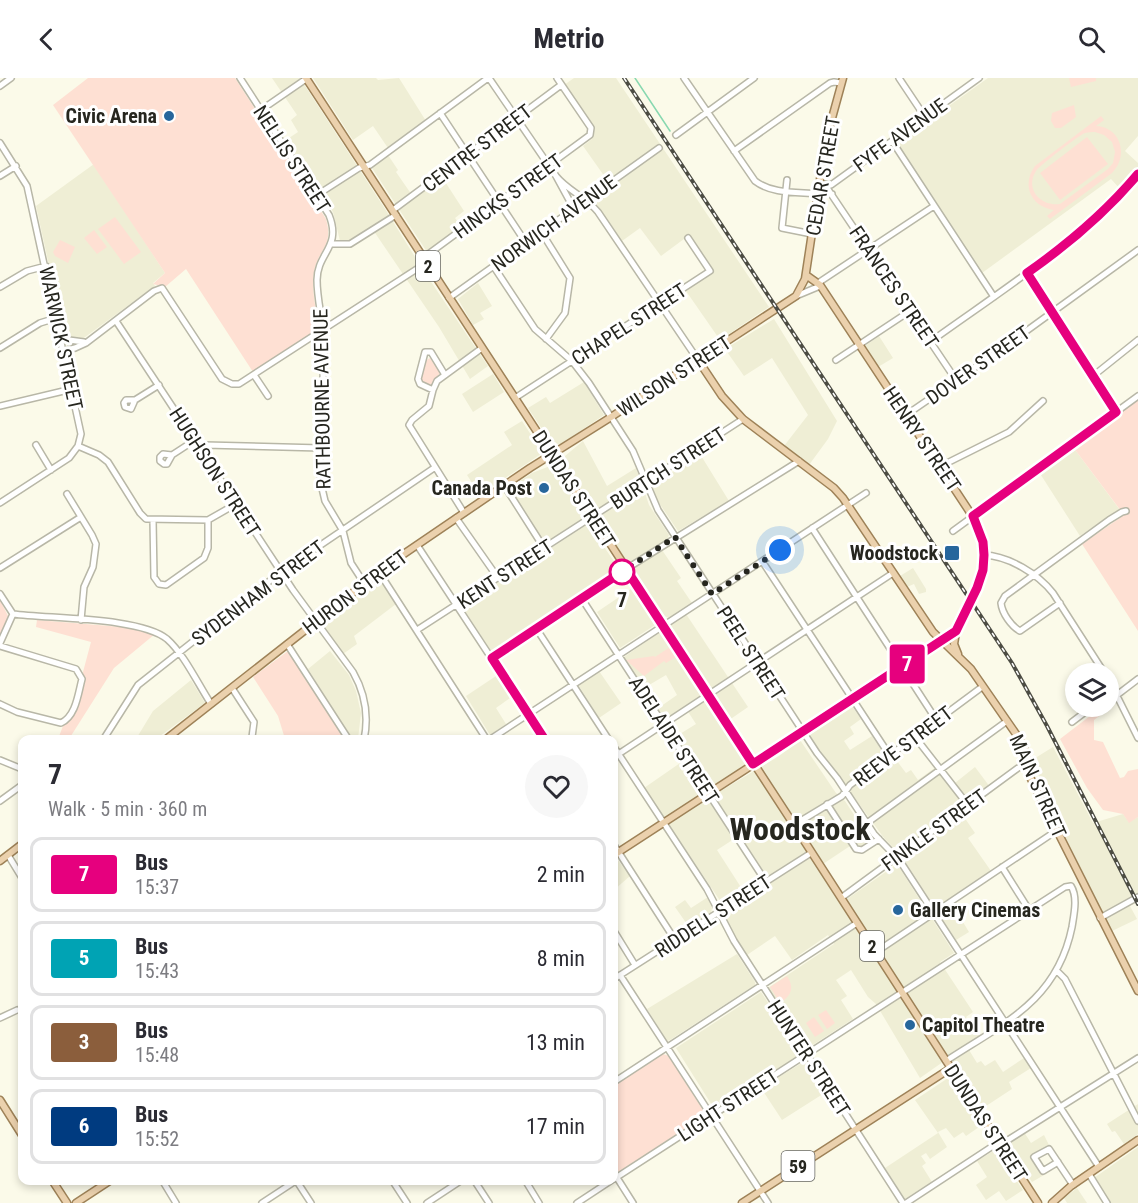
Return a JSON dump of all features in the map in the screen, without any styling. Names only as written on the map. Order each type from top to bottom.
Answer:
[{"type":"main road","name":"DUNDAS STREET","points":[[306,79],[794,825],[1038,1203]]},
{"type":"main road","name":"CEDAR STREET","points":[[806,275],[817,197],[822,184],[828,132],[842,81]]},
{"type":"main road","name":"HENRY STREET","points":[[806,275],[819,284],[973,516],[981,533],[984,555]]},
{"type":"main road","points":[[796,296],[806,275]]},
{"type":"main road","name":"WILSON STREET","points":[[552,454],[796,296]]},
{"type":"main road","name":"MAIN STREET","points":[[698,360],[722,396],[743,419],[834,488],[848,504],[942,642],[971,669],[1023,746],[1030,777],[1138,991]]},
{"type":"main road","name":"HURON STREET","points":[[171,735],[364,583],[552,454]]},
{"type":"main road","points":[[959,656],[954,644],[956,631],[974,596],[981,575],[984,555]]},
{"type":"main road","points":[[618,853],[956,631]]},
{"type":"main road","points":[[0,861],[18,847]]},
{"type":"main road","name":"59","points":[[742,1203],[951,1068]]},
{"type":"main road","points":[[0,1100],[18,1129]]},
{"type":"main road","points":[[1052,1203],[1073,1185],[1138,1140]]},
{"type":"main road","points":[[55,1185],[67,1203]]},
{"type":"main road","points":[[76,1203],[103,1185]]},
{"type":"street","points":[[0,86],[10,78]]},
{"type":"street","name":"NELLIS STREET","points":[[240,78],[317,195],[332,222],[332,243]]},
{"type":"street","points":[[317,195],[363,166],[370,165],[488,78],[556,176],[563,184],[587,199],[601,216],[698,360]]},
{"type":"street","points":[[557,78],[561,85]]},
{"type":"street","points":[[684,78],[750,175],[760,184],[768,189],[817,197],[825,193],[832,194]]},
{"type":"street","points":[[676,135],[754,78]]},
{"type":"street","points":[[899,78],[925,117]]},
{"type":"street","name":"FYFE AVENUE","points":[[822,184],[831,185],[979,78]]},
{"type":"street","points":[[261,110],[306,79]]},
{"type":"street","points":[[734,151],[830,83],[842,81]]},
{"type":"street","name":"CENTRE STREET","points":[[332,243],[350,244],[561,85]]},
{"type":"street","name":"HINCKS STREET","points":[[116,321],[158,288],[162,288],[222,379],[235,385],[243,383],[323,331],[424,260],[588,138],[592,132],[561,85]]},
{"type":"street","points":[[440,113],[526,243]]},
{"type":"street","points":[[892,141],[994,297]]},
{"type":"street","name":"WARWICK STREET","points":[[0,143],[27,186],[80,428],[78,446]]},
{"type":"street","name":"NORWICH AVENUE","points":[[449,298],[658,148]]},
{"type":"street","points":[[0,176],[16,166]]},
{"type":"street","points":[[930,342],[1072,238],[1138,174]]},
{"type":"street","points":[[556,176],[574,209]]},
{"type":"street","points":[[787,180],[782,229],[812,234]]},
{"type":"street","name":"FRANCES STREET","points":[[822,184],[832,194],[956,380]]},
{"type":"street","name":"WILSON STREET","points":[[796,296],[819,284],[934,206]]},
{"type":"street","points":[[542,232],[570,278],[563,318],[546,339]]},
{"type":"street","name":"CHAPEL STREET","points":[[515,398],[710,271],[688,238]]},
{"type":"street","name":"RATHBOURNE AVENUE","points":[[332,243],[317,277],[323,331],[320,480],[323,497],[343,531],[349,559],[364,583]]},
{"type":"street","name":"DOVER STREET","points":[[906,415],[1138,250]]},
{"type":"street","points":[[0,287],[29,270],[46,266]]},
{"type":"street","name":"PEEL STREET","points":[[494,267],[532,324],[572,361],[611,417],[633,451],[655,504],[712,594],[802,732],[879,839],[897,856],[1099,1167]]},
{"type":"street","points":[[1027,273],[1116,412]]},
{"type":"street","points":[[836,360],[910,312]]},
{"type":"street","points":[[0,348],[40,322],[56,318]]},
{"type":"street","points":[[63,351],[75,348],[116,321]]},
{"type":"street","name":"HUGHSON STREET","points":[[116,321],[281,572],[353,672],[360,685],[366,714],[364,735]]},
{"type":"street","points":[[59,328],[63,336],[72,342],[89,340]]},
{"type":"street","points":[[1093,376],[1138,340]]},
{"type":"street","points":[[464,513],[409,426],[412,420],[429,406],[437,381],[482,348]]},
{"type":"street","points":[[433,390],[420,384],[418,380],[425,352],[431,352],[445,375]]},
{"type":"street","points":[[255,375],[268,396]]},
{"type":"street","points":[[135,400],[159,385]]},
{"type":"street","points":[[1,404],[72,389]]},
{"type":"street","points":[[953,531],[1138,396]]},
{"type":"street","points":[[941,466],[1010,432],[1043,401]]},
{"type":"street","name":"BURTCH STREET","points":[[592,518],[743,419]]},
{"type":"street","points":[[172,455],[195,440]]},
{"type":"street","points":[[36,445],[51,470]]},
{"type":"street","points":[[200,447],[205,445],[321,448]]},
{"type":"street","points":[[0,502],[69,458],[78,446],[104,458],[141,515],[153,520],[208,520],[236,504]]},
{"type":"street","points":[[626,569],[799,461]]},
{"type":"street","name":"SYDENHAM STREET","points":[[106,735],[135,690],[179,653],[281,572],[434,468]]},
{"type":"street","points":[[504,485],[544,548]]},
{"type":"street","points":[[496,735],[866,493]]},
{"type":"street","points":[[67,494],[96,544],[93,567],[84,587],[81,620]]},
{"type":"street","points":[[1060,603],[1023,630],[1018,630],[1003,610],[1002,600],[1109,520],[1126,511]]},
{"type":"street","points":[[0,568],[81,517]]},
{"type":"street","points":[[456,518],[498,578]]},
{"type":"street","name":"KENT STREET","points":[[417,630],[592,518]]},
{"type":"street","points":[[153,520],[154,577],[159,584],[166,585],[204,558],[208,548],[208,520]]},
{"type":"street","points":[[812,528],[937,721]]},
{"type":"street","points":[[417,545],[542,735]]},
{"type":"street","points":[[984,555],[1003,558],[1046,584],[1098,663]]},
{"type":"street","points":[[762,561],[890,756]]},
{"type":"street","points":[[379,572],[485,735]]},
{"type":"street","points":[[618,754],[893,573]]},
{"type":"street","points":[[0,594],[13,614]]},
{"type":"street","name":"ADELAIDE STREET","points":[[536,628],[582,599],[766,882]]},
{"type":"street","points":[[13,614],[144,627],[161,635],[179,653],[211,704]]},
{"type":"street","points":[[0,704],[17,712],[61,723],[69,719],[73,712],[82,679],[75,669],[0,644],[13,614]]},
{"type":"street","points":[[492,658],[536,628],[606,735]]},
{"type":"street","points":[[287,644],[346,735]]},
{"type":"street","points":[[1119,692],[1138,680]]},
{"type":"street","name":"REEVE STREET","points":[[794,825],[846,792],[849,785],[982,687]]},
{"type":"street","points":[[232,688],[254,722],[252,735]]},
{"type":"street","points":[[1119,697],[1138,738]]},
{"type":"street","points":[[1072,722],[1079,717]]},
{"type":"street","points":[[867,823],[1007,721]]},
{"type":"street","points":[[915,737],[968,805]]},
{"type":"street","name":"HUNTER STREET","points":[[618,758],[707,889],[726,929],[904,1203]]},
{"type":"street","points":[[0,760],[18,767]]},
{"type":"street","name":"FINKLE STREET","points":[[841,898],[1018,768],[1027,765]]},
{"type":"street","points":[[0,801],[18,788]]},
{"type":"street","points":[[827,804],[856,849],[862,850],[879,839]]},
{"type":"street","points":[[876,952],[1056,831]]},
{"type":"street","name":"RIDDELL STREET","points":[[620,975],[812,853]]},
{"type":"street","points":[[8,855],[18,871]]},
{"type":"street","points":[[618,857],[675,940]]},
{"type":"street","points":[[1002,867],[1029,910]]},
{"type":"street","name":"LIGHT STREET","points":[[618,1175],[1070,885],[1075,894],[1074,917],[1068,944],[1057,971]]},
{"type":"street","points":[[1100,918],[1138,897]]},
{"type":"street","points":[[618,1079],[857,923]]},
{"type":"street","points":[[618,937],[635,965]]},
{"type":"street","points":[[946,1061],[1032,1003],[1057,971],[1065,979],[1138,1121]]},
{"type":"street","points":[[620,975],[768,1203]]},
{"type":"street","points":[[0,1018],[17,1010]]},
{"type":"street","points":[[904,1203],[1138,1058]]},
{"type":"street","points":[[1058,1162],[1043,1171],[1034,1158],[1048,1149],[1058,1162],[1073,1185]]},
{"type":"street","points":[[1089,1174],[1107,1203]]},
{"type":"street","points":[[618,1183],[633,1203]]},
{"type":"street","points":[[165,1185],[177,1203]]},
{"type":"street","points":[[262,1203],[291,1185]]},
{"type":"street","points":[[299,1185],[310,1203]]},
{"type":"street","points":[[395,1185],[406,1203]]},
{"type":"street","points":[[427,1203],[454,1185]]},
{"type":"street","points":[[477,1185],[489,1203]]},
{"type":"street","points":[[528,1185],[539,1203]]},
{"type":"street","name":"LIGHT STREET","points":[[577,1203],[604,1185]]},
{"type":"street","points":[[439,1195],[444,1203]]},
{"type":"shaded area","points":[[88,78],[235,78],[326,219],[327,242],[316,264],[313,278],[318,324],[316,331],[253,372],[186,269],[165,287],[153,284],[165,273],[53,105]]},
{"type":"shaded area","points":[[272,78],[300,78],[425,273],[488,366],[470,379],[439,327],[371,227],[348,242],[340,241],[333,212],[286,140],[298,132],[291,120],[297,115]]},
{"type":"shaded area","points":[[313,78],[376,78],[378,80],[399,78],[426,121],[388,148],[373,126],[353,140]]},
{"type":"shaded area","points":[[574,78],[616,78],[769,307],[720,340],[686,291],[713,272],[688,236],[661,256],[640,228],[622,241],[596,203],[598,196],[612,187],[583,146],[592,139],[594,132],[564,85]]},
{"type":"shaded area","points":[[988,78],[1138,78],[1138,136],[1125,151],[1138,163],[1138,170],[1121,190],[1111,179],[982,273],[897,143]]},
{"type":"shaded area","points":[[1069,78],[1096,78],[1096,81],[1071,87]]},
{"type":"shaded area","points":[[1074,105],[1076,117],[1061,128],[1055,128],[1051,121],[1052,113]]},
{"type":"shaded area","points":[[1101,116],[1104,120],[1096,126],[1111,131],[1120,144],[1120,159],[1112,173],[1050,219],[1047,216],[1054,210],[1039,205],[1034,200],[1029,187],[1031,173],[1035,166]],"holes":[[[1095,132],[1104,135],[1112,142],[1115,152],[1113,163],[1108,169],[1060,204],[1047,203],[1037,196],[1032,185],[1039,168],[1085,133]]]},
{"type":"shaded area","points":[[1087,137],[1108,164],[1060,200],[1040,173]]},
{"type":"shaded area","points":[[388,155],[398,170],[396,172],[414,198],[442,177],[464,211],[455,218],[462,227],[427,252],[372,168]]},
{"type":"shaded area","points":[[94,164],[165,273],[153,283],[155,286],[81,340],[70,338],[63,329],[36,206]]},
{"type":"shaded area","points":[[115,217],[141,252],[124,264],[98,229]]},
{"type":"shaded area","points":[[94,230],[107,247],[97,254],[84,238]]},
{"type":"shaded area","points":[[60,240],[75,247],[68,263],[55,256],[53,252]]},
{"type":"shaded area","points":[[478,283],[492,306],[480,313],[484,319],[473,325],[458,299]]},
{"type":"shaded area","points":[[774,319],[837,421],[828,439],[809,465],[784,446],[808,415],[772,358],[744,376],[725,349]]},
{"type":"shaded area","points":[[879,336],[893,358],[878,367],[865,346]]},
{"type":"shaded area","points":[[430,358],[440,373],[429,385],[420,380],[425,361]]},
{"type":"shaded area","points":[[493,374],[504,392],[473,412],[462,394]]},
{"type":"shaded area","points":[[584,382],[604,415],[561,444],[554,444],[528,408],[546,397],[550,403]]},
{"type":"shaded area","points":[[1138,399],[1138,631],[1082,544],[1124,515],[1073,447]]},
{"type":"shaded area","points":[[522,421],[541,450],[541,454],[480,495],[467,475],[512,445],[504,432]]},
{"type":"shaded area","points":[[583,441],[607,486],[636,468],[641,482],[615,499],[619,504],[644,490],[649,505],[669,535],[667,539],[628,563],[563,462],[565,456]]},
{"type":"shaded area","points":[[1073,447],[1120,510],[1080,536],[1039,472]]},
{"type":"shaded area","points":[[700,454],[729,501],[678,531],[657,500],[652,485]]},
{"type":"shaded area","points":[[550,466],[585,518],[544,543],[510,488],[532,473]]},
{"type":"shaded area","points":[[588,524],[618,567],[618,571],[495,651],[491,651],[463,608],[464,604]]},
{"type":"shaded area","points":[[662,550],[681,578],[677,581],[692,603],[669,618],[662,615],[633,569]]},
{"type":"shaded area","points":[[913,568],[926,592],[919,594],[914,584],[907,587],[900,576]]},
{"type":"shaded area","points":[[377,579],[381,581],[396,604],[354,636],[357,644],[343,654],[323,627],[323,622]]},
{"type":"shaded area","points":[[631,589],[655,625],[620,648],[597,612]]},
{"type":"shaded area","points":[[0,600],[8,616],[0,635]]},
{"type":"shaded area","points":[[686,614],[748,707],[722,725],[746,764],[711,788],[708,787],[675,737],[696,724],[685,707],[664,720],[657,709],[677,695],[666,675],[644,688],[624,657]]},
{"type":"shaded area","points":[[37,620],[134,628],[155,634],[114,668],[72,735],[60,735],[63,726],[75,713],[84,683],[83,672],[91,642],[36,627]]},
{"type":"shaded area","points":[[670,647],[676,657],[666,663],[664,661],[644,676],[626,660],[655,657]]},
{"type":"shaded area","points":[[288,651],[290,652],[343,735],[284,735],[278,716],[253,677]]},
{"type":"shaded area","points":[[330,651],[349,675],[356,691],[361,713],[358,735],[350,735],[308,669]]},
{"type":"shaded area","points":[[599,671],[621,703],[599,718],[579,686]]},
{"type":"shaded area","points":[[499,674],[513,696],[496,708],[506,724],[490,735],[466,696]]},
{"type":"shaded area","points":[[191,680],[205,703],[161,735],[138,735],[153,711]]},
{"type":"shaded area","points":[[852,706],[861,719],[850,727],[854,734],[844,741],[850,750],[872,736],[888,760],[894,757],[906,773],[911,770],[918,780],[940,764],[955,783],[975,767],[993,791],[962,814],[975,833],[968,838],[991,871],[949,899],[969,932],[956,940],[903,858],[884,838],[810,737],[811,734]]},
{"type":"shaded area","points":[[1089,717],[1098,717],[1094,720],[1094,740],[1103,742],[1120,778],[1124,777],[1128,771],[1138,769],[1138,817],[1129,823],[1123,814],[1103,810],[1087,788],[1060,739]]},
{"type":"shaded area","points":[[800,740],[871,841],[861,848],[850,846],[817,868],[840,904],[897,864],[954,953],[940,962],[973,1012],[966,1017],[983,1041],[969,1050],[977,1063],[981,1061],[985,1066],[995,1060],[1003,1072],[1024,1058],[1031,1068],[1009,1082],[1012,1089],[983,1108],[950,1057],[920,1078],[876,1004],[868,997],[851,970],[836,980],[847,996],[841,1000],[853,1019],[808,1048],[768,988],[834,944],[828,935],[792,960],[775,936],[747,955],[728,924],[725,913],[791,869],[787,864],[767,877],[714,795],[779,756]]},
{"type":"shaded area","points":[[1053,747],[1093,823],[1123,814],[1129,822],[1138,817],[1138,902],[1130,906],[1137,919],[1112,931],[1060,826],[1032,760]]},
{"type":"shaded area","points":[[683,761],[734,839],[717,850],[744,892],[723,905],[644,788]]},
{"type":"shaded area","points":[[618,860],[630,876],[618,886]]},
{"type":"shaded area","points":[[708,897],[712,908],[711,913],[689,927],[675,907],[685,900],[691,908]]},
{"type":"shaded area","points":[[737,954],[755,985],[667,1041],[647,1009]]},
{"type":"shaded area","points":[[787,976],[791,984],[791,991],[780,1003],[770,987]]},
{"type":"shaded area","points":[[761,992],[798,1048],[800,1055],[715,1110],[676,1048]]},
{"type":"shaded area","points":[[826,1010],[835,1023],[827,1029],[818,1015]]},
{"type":"shaded area","points":[[814,1017],[824,1031],[815,1037],[806,1023]]},
{"type":"shaded area","points":[[663,1054],[669,1056],[706,1115],[618,1172],[618,1083]]},
{"type":"shaded area","points":[[805,1061],[826,1092],[782,1120],[761,1088]]},
{"type":"shaded area","points":[[948,1078],[952,1080],[982,1125],[966,1136],[963,1132],[954,1138],[946,1128],[938,1132],[947,1147],[930,1159],[926,1153],[921,1156],[926,1163],[922,1166],[932,1182],[905,1199],[885,1168],[938,1133],[915,1100]]},
{"type":"shaded area","points":[[1138,1104],[1138,1134],[1124,1144],[1107,1124]]},
{"type":"shaded area","points":[[1024,1132],[1031,1143],[1044,1135],[1049,1145],[1032,1157],[1044,1175],[1032,1182],[1007,1146],[1009,1142]]},
{"type":"shaded area","points":[[1138,1147],[1138,1203],[1111,1203],[1094,1178]]},
{"type":"shaded area","points":[[995,1150],[1023,1190],[1006,1201],[999,1191],[986,1200],[976,1185],[987,1177],[977,1161]]},
{"type":"shaded area","points":[[1077,1188],[1087,1203],[1067,1203],[1064,1198]]},
{"type":"waterway","points":[[635,78],[670,131]]},
{"type":"railway","points":[[624,78],[1012,663],[1047,726],[1138,904]]},
{"type":"bus line","name":"7","points":[[542,735],[492,658],[626,569],[753,764],[956,631],[963,620],[983,570],[983,542],[973,516],[1116,412],[1027,273],[1072,238],[1138,174]]},
{"type":"place","name":"Civic Arena","points":[[169,116]]},
{"type":"place","name":"Canada Post","points":[[544,488]]},
{"type":"place","name":"Woodstock","points":[[952,553]]},
{"type":"place","name":"7","points":[[622,572]]},
{"type":"place","name":"Gallery Cinemas","points":[[898,910]]},
{"type":"place","name":"Capitol Theatre","points":[[910,1025]]},
{"type":"district","name":"Woodstock","points":[[800,829]]},
{"type":"route","points":[[622,572],[675,537],[712,594],[780,550]]}]
